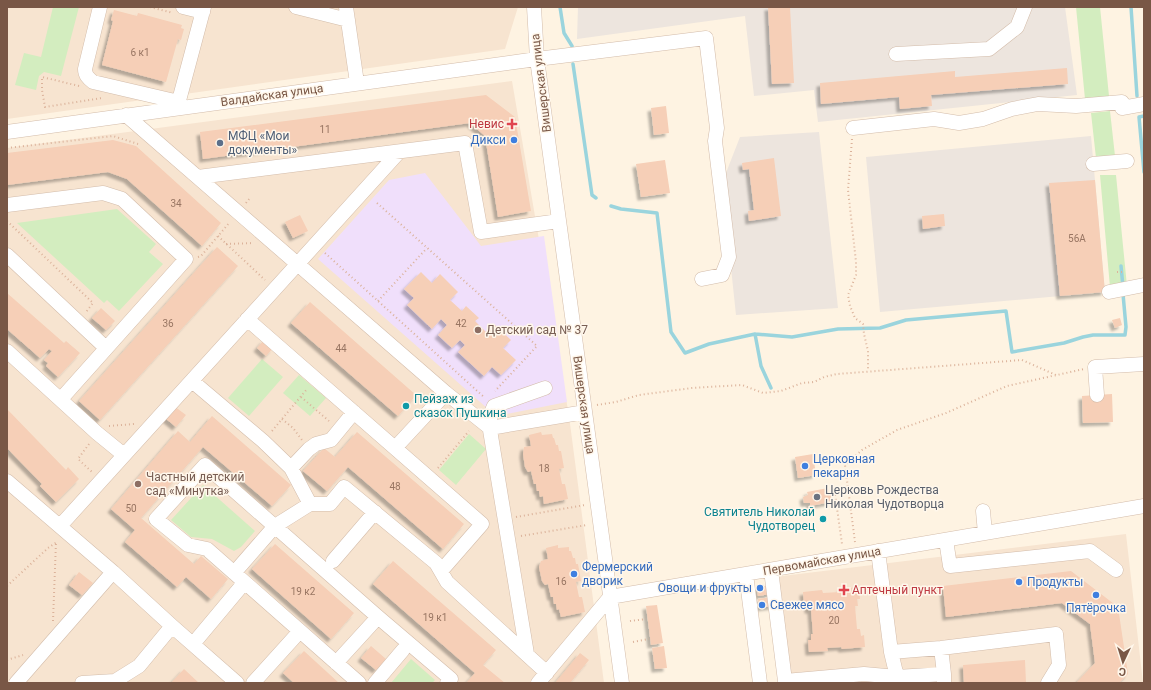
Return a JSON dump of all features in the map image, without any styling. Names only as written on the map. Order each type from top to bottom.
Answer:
[{"type":"street","points":[[100,7],[85,68],[85,74],[88,78],[94,82],[178,105],[203,10],[179,10]]},
{"type":"street","points":[[296,7],[347,14],[357,84]]},
{"type":"street","name":"Вишерская улица","points":[[534,7],[537,59],[622,683]]},
{"type":"street","points":[[896,54],[989,49],[1017,27],[1025,7]]},
{"type":"street","name":"Валдайская улица","points":[[7,132],[126,116],[178,105],[357,84],[537,59],[706,38],[717,128],[715,141],[729,257],[722,274],[702,279]]},
{"type":"street","points":[[853,128],[934,119],[959,122],[983,119],[1012,109],[1038,104],[1076,106],[1144,104]]},
{"type":"street","points":[[126,116],[298,263],[446,393],[490,428],[585,410]]},
{"type":"street","points":[[198,177],[465,143],[481,232],[559,221]]},
{"type":"street","points":[[64,530],[100,481],[399,152]]},
{"type":"street","points":[[1093,164],[1127,161]]},
{"type":"street","points":[[7,205],[103,193],[122,199],[186,259],[61,399]]},
{"type":"street","points":[[7,255],[106,348]]},
{"type":"street","points":[[1110,292],[1144,285]]},
{"type":"street","points":[[247,319],[482,524],[441,571]]},
{"type":"street","points":[[7,351],[93,430],[124,455]]},
{"type":"street","points":[[1097,395],[1095,367],[1144,364]]},
{"type":"street","points":[[192,381],[263,441],[291,468],[310,504]]},
{"type":"street","points":[[527,654],[490,428],[491,413],[494,406],[545,388]]},
{"type":"street","points":[[395,448],[446,393]]},
{"type":"street","points":[[291,468],[309,449],[316,444],[331,440],[354,412]]},
{"type":"street","points":[[359,683],[206,550],[188,545],[156,519],[205,464],[378,617],[451,679],[447,683]]},
{"type":"street","points":[[7,481],[113,572],[237,683]]},
{"type":"street","points":[[234,573],[275,526],[310,504],[330,504],[344,487],[436,564],[446,582],[527,654],[542,678],[610,597]]},
{"type":"street","name":"Первомайская улица","points":[[610,597],[1144,506]]},
{"type":"street","points":[[983,511],[985,533]]},
{"type":"street","points":[[333,561],[375,512]]},
{"type":"street","points":[[946,540],[950,566],[1090,551],[1116,570]]},
{"type":"street","points":[[878,551],[891,652],[897,677]]},
{"type":"street","points":[[771,570],[785,681],[836,680],[864,674],[944,679],[941,648]]},
{"type":"street","points":[[16,683],[113,572]]},
{"type":"street","points":[[746,574],[760,683]]},
{"type":"street","points":[[193,644],[244,583]]},
{"type":"street","points":[[336,663],[378,617]]},
{"type":"street","points":[[82,683],[116,682],[139,666],[172,626]]},
{"type":"street","points":[[253,683],[300,631]]},
{"type":"street","points":[[891,652],[941,648],[1056,634],[1058,665],[1048,683]]},
{"type":"street","points":[[375,683],[403,650]]},
{"type":"path","points":[[150,7],[179,10]]},
{"type":"path","points":[[42,77],[42,90],[45,107],[107,98]]},
{"type":"path","points":[[853,128],[848,190],[856,262],[856,275],[848,295],[850,306],[855,318],[864,324],[864,334],[868,351],[868,371]]},
{"type":"path","points":[[7,148],[113,136],[142,145]]},
{"type":"path","points":[[206,250],[250,198]]},
{"type":"path","points":[[377,203],[537,346],[492,394]]},
{"type":"path","points":[[7,221],[93,303],[87,310]]},
{"type":"path","points":[[218,236],[275,289]]},
{"type":"path","points":[[226,244],[275,244]]},
{"type":"path","points":[[378,301],[427,248]]},
{"type":"path","points":[[324,252],[487,400]]},
{"type":"path","points":[[1117,272],[1123,272]]},
{"type":"path","points":[[585,410],[639,395],[692,388],[742,385],[763,393],[781,390],[802,382],[814,382],[824,377],[837,374],[868,371],[1022,360],[1056,375]]},
{"type":"path","points":[[850,556],[845,465],[862,450],[897,430],[946,413],[1007,386],[1095,367]]},
{"type":"path","points":[[273,430],[310,386]]},
{"type":"path","points":[[301,396],[332,424]]},
{"type":"path","points":[[282,419],[293,428],[303,441]]},
{"type":"path","points":[[100,481],[78,459],[93,430],[154,422]]},
{"type":"path","points":[[436,471],[470,431]]},
{"type":"path","points":[[832,495],[835,494],[850,556]]},
{"type":"path","points":[[514,517],[586,505]]},
{"type":"path","points":[[518,536],[589,524]]},
{"type":"path","points":[[7,586],[56,542],[64,530]]},
{"type":"path","points":[[49,627],[53,621],[56,542]]},
{"type":"path","points":[[630,621],[646,619]]},
{"type":"path","points":[[633,642],[649,639]]},
{"type":"path","points":[[7,660],[27,654]]},
{"type":"shaded area","points":[[7,7],[518,7],[505,49],[7,119]]},
{"type":"shaded area","points":[[578,7],[1065,7],[1077,95],[818,122],[814,90],[754,96],[745,16],[577,39]]},
{"type":"shaded area","points":[[512,81],[569,416],[604,683],[7,683],[7,148]]},
{"type":"shaded area","points":[[819,132],[838,308],[736,315],[722,183],[740,137]]},
{"type":"shaded area","points":[[1091,136],[1105,292],[880,312],[866,157]]},
{"type":"shaded area","name":"Детский сад № 37","points":[[425,173],[481,246],[544,236],[567,402],[496,416],[318,259],[389,180]]},
{"type":"shaded area","points":[[1126,534],[1143,683],[779,683],[766,578]]},
{"type":"green space","points":[[53,7],[79,7],[61,76],[44,72],[39,76],[36,90],[15,85],[24,53],[41,57]]},
{"type":"green space","points":[[1076,7],[1100,7],[1109,96],[1085,99]]},
{"type":"green space","points":[[1110,111],[1115,156],[1096,158],[1091,113]]},
{"type":"green space","points":[[1100,175],[1116,175],[1127,286],[1110,287]]},
{"type":"green space","points":[[117,209],[156,244],[149,252],[163,264],[119,311],[107,300],[104,303],[17,223]]},
{"type":"green space","points":[[262,359],[283,377],[249,416],[228,398]]},
{"type":"green space","points":[[299,375],[326,398],[310,416],[283,393]]},
{"type":"green space","points":[[469,434],[486,449],[456,485],[439,470]]},
{"type":"green space","points":[[203,485],[255,531],[241,547],[234,551],[212,539],[191,537],[171,520]]},
{"type":"green space","points":[[411,659],[435,680],[432,683],[391,683]]},
{"type":"building","points":[[768,7],[790,7],[794,83],[772,84]]},
{"type":"building","points":[[114,10],[137,16],[138,13],[182,25],[181,28],[184,29],[181,40],[178,39],[166,82],[102,65],[113,21],[111,20]]},
{"type":"building","points":[[1067,68],[1068,84],[931,95],[932,106],[900,109],[899,97],[821,104],[820,83],[955,71],[955,77]]},
{"type":"building","points":[[486,95],[515,117],[531,211],[498,217],[485,136],[470,123],[203,159],[200,132]]},
{"type":"building","points":[[666,106],[669,133],[654,135],[651,108]]},
{"type":"building","points":[[113,140],[136,146],[221,223],[202,246],[127,179],[108,172],[7,185],[7,153]]},
{"type":"building","points":[[774,158],[781,216],[749,221],[748,211],[754,210],[749,169],[743,170],[742,163]]},
{"type":"building","points":[[665,160],[670,193],[641,197],[636,164]]},
{"type":"building","points":[[1095,180],[1105,292],[1060,296],[1049,183]]},
{"type":"building","points":[[944,214],[945,226],[923,229],[922,216]]},
{"type":"building","points":[[300,215],[308,231],[293,238],[285,222]]},
{"type":"building","points":[[217,247],[238,266],[100,420],[79,401]]},
{"type":"building","points":[[421,272],[432,283],[440,274],[458,292],[450,300],[462,311],[466,306],[479,318],[475,321],[487,333],[495,325],[511,340],[503,348],[516,360],[501,375],[492,367],[484,376],[458,352],[465,345],[460,340],[452,348],[438,335],[447,325],[441,319],[432,329],[407,305],[414,298],[404,289]]},
{"type":"building","points":[[7,293],[64,343],[66,341],[80,353],[58,377],[46,366],[48,363],[44,360],[52,351],[49,349],[40,358],[7,329]]},
{"type":"building","points":[[310,302],[416,395],[398,416],[291,323]]},
{"type":"building","points":[[101,308],[115,321],[106,330],[92,318]]},
{"type":"building","points":[[1120,318],[1122,325],[1115,328],[1112,320]]},
{"type":"building","points":[[264,340],[273,348],[266,356],[257,348]]},
{"type":"building","points":[[1112,394],[1113,422],[1083,423],[1082,396]]},
{"type":"building","points":[[174,406],[186,415],[176,427],[165,418]]},
{"type":"building","points":[[7,409],[66,470],[68,467],[79,479],[56,502],[40,486],[42,484],[7,448]]},
{"type":"building","points":[[212,416],[291,485],[272,506],[203,447],[141,518],[194,564],[201,556],[228,579],[211,599],[186,577],[177,587],[125,542],[135,530],[111,509],[178,431],[190,442]]},
{"type":"building","points":[[357,432],[464,524],[443,549],[348,467],[327,491],[303,471],[324,448],[335,457]]},
{"type":"building","points":[[541,432],[542,435],[552,434],[556,445],[558,445],[559,451],[561,451],[564,468],[559,469],[562,484],[565,484],[568,499],[544,504],[543,496],[540,497],[539,491],[537,491],[531,471],[528,472],[525,467],[523,454],[524,447],[531,446],[529,435]]},
{"type":"building","name":"Церковная пекарня","points":[[813,454],[816,475],[798,478],[795,457]]},
{"type":"building","name":"Церковь Рождества Николая Чудотворца","points":[[828,488],[829,493],[831,492],[831,502],[810,506],[810,503],[804,503],[803,497],[808,495],[807,492]]},
{"type":"building","points":[[275,544],[354,613],[331,639],[252,569]]},
{"type":"building","points":[[558,545],[558,548],[569,547],[569,551],[571,551],[573,558],[575,558],[576,564],[578,564],[581,581],[576,582],[579,597],[582,597],[585,612],[561,617],[559,609],[557,610],[556,604],[554,604],[553,597],[551,597],[548,584],[545,585],[542,581],[539,567],[541,561],[548,559],[546,548]]},
{"type":"building","points":[[393,561],[496,650],[483,665],[505,683],[466,683],[475,673],[373,584]]},
{"type":"building","points":[[1071,571],[1118,607],[1128,674],[1119,683],[1076,683],[1095,663],[1090,624],[1062,603],[946,617],[943,586]]},
{"type":"building","points":[[79,572],[93,583],[82,595],[69,585]]},
{"type":"building","points":[[771,585],[772,594],[758,596],[757,587]]},
{"type":"building","points":[[859,587],[860,599],[857,599],[858,606],[855,606],[857,629],[860,629],[861,636],[864,635],[865,647],[842,649],[841,647],[827,648],[828,651],[809,652],[808,640],[811,640],[811,634],[813,634],[811,610],[808,610],[808,604],[804,604],[803,592],[822,590],[823,593],[840,592],[840,589]]},
{"type":"building","points":[[772,597],[774,606],[759,608],[758,599]]},
{"type":"building","points":[[657,605],[663,643],[651,645],[646,606]]},
{"type":"building","points":[[371,646],[386,659],[376,670],[361,658]]},
{"type":"building","points":[[664,646],[667,668],[655,669],[652,648]]},
{"type":"building","points":[[304,651],[339,683],[294,683],[283,673]]},
{"type":"building","points":[[580,653],[589,660],[570,683],[555,683]]},
{"type":"building","points":[[1025,660],[1026,683],[964,683],[963,665]]},
{"type":"building","points":[[184,669],[199,683],[171,683]]},
{"type":"waterway","points":[[560,7],[564,33],[572,46]]},
{"type":"waterway","points":[[1131,7],[1137,96]]},
{"type":"waterway","points":[[573,64],[592,195],[596,198]]},
{"type":"waterway","points":[[1144,116],[1139,117],[1144,172]]},
{"type":"waterway","points":[[611,206],[621,209],[657,213],[671,332],[685,353],[709,344],[755,334],[792,337],[838,329],[880,328],[906,320],[1006,311],[1012,352],[1064,343],[1093,335],[1125,335],[1126,327],[1123,294]]},
{"type":"waterway","points":[[1121,266],[1123,287]]},
{"type":"waterway","points":[[755,334],[761,366],[771,388]]},
{"type":"place","name":"Невис","points":[[512,124]]},
{"type":"place","name":"Дикси","points":[[514,140]]},
{"type":"place","name":"МФЦ «Мои документы»","points":[[220,143]]},
{"type":"place","name":"Детский сад № 37","points":[[478,330]]},
{"type":"place","name":"Пейзаж из сказок Пушкина","points":[[406,406]]},
{"type":"place","name":"Церковная пекарня","points":[[805,466]]},
{"type":"place","name":"Частный детский сад «Минутка»","points":[[138,484]]},
{"type":"place","name":"Церковь Рождества Николая Чудотворца","points":[[817,497]]},
{"type":"place","name":"Святитель Николай Чудотворец","points":[[823,519]]},
{"type":"place","name":"Фермерский дворик","points":[[574,574]]},
{"type":"place","name":"Продукты","points":[[1019,582]]},
{"type":"place","name":"Овощи и фрукты","points":[[760,588]]},
{"type":"place","name":"Аптечный пункт","points":[[844,590]]},
{"type":"place","name":"Пятёрочка","points":[[1096,595]]},
{"type":"place","name":"Свежее мясо","points":[[762,605]]}]
